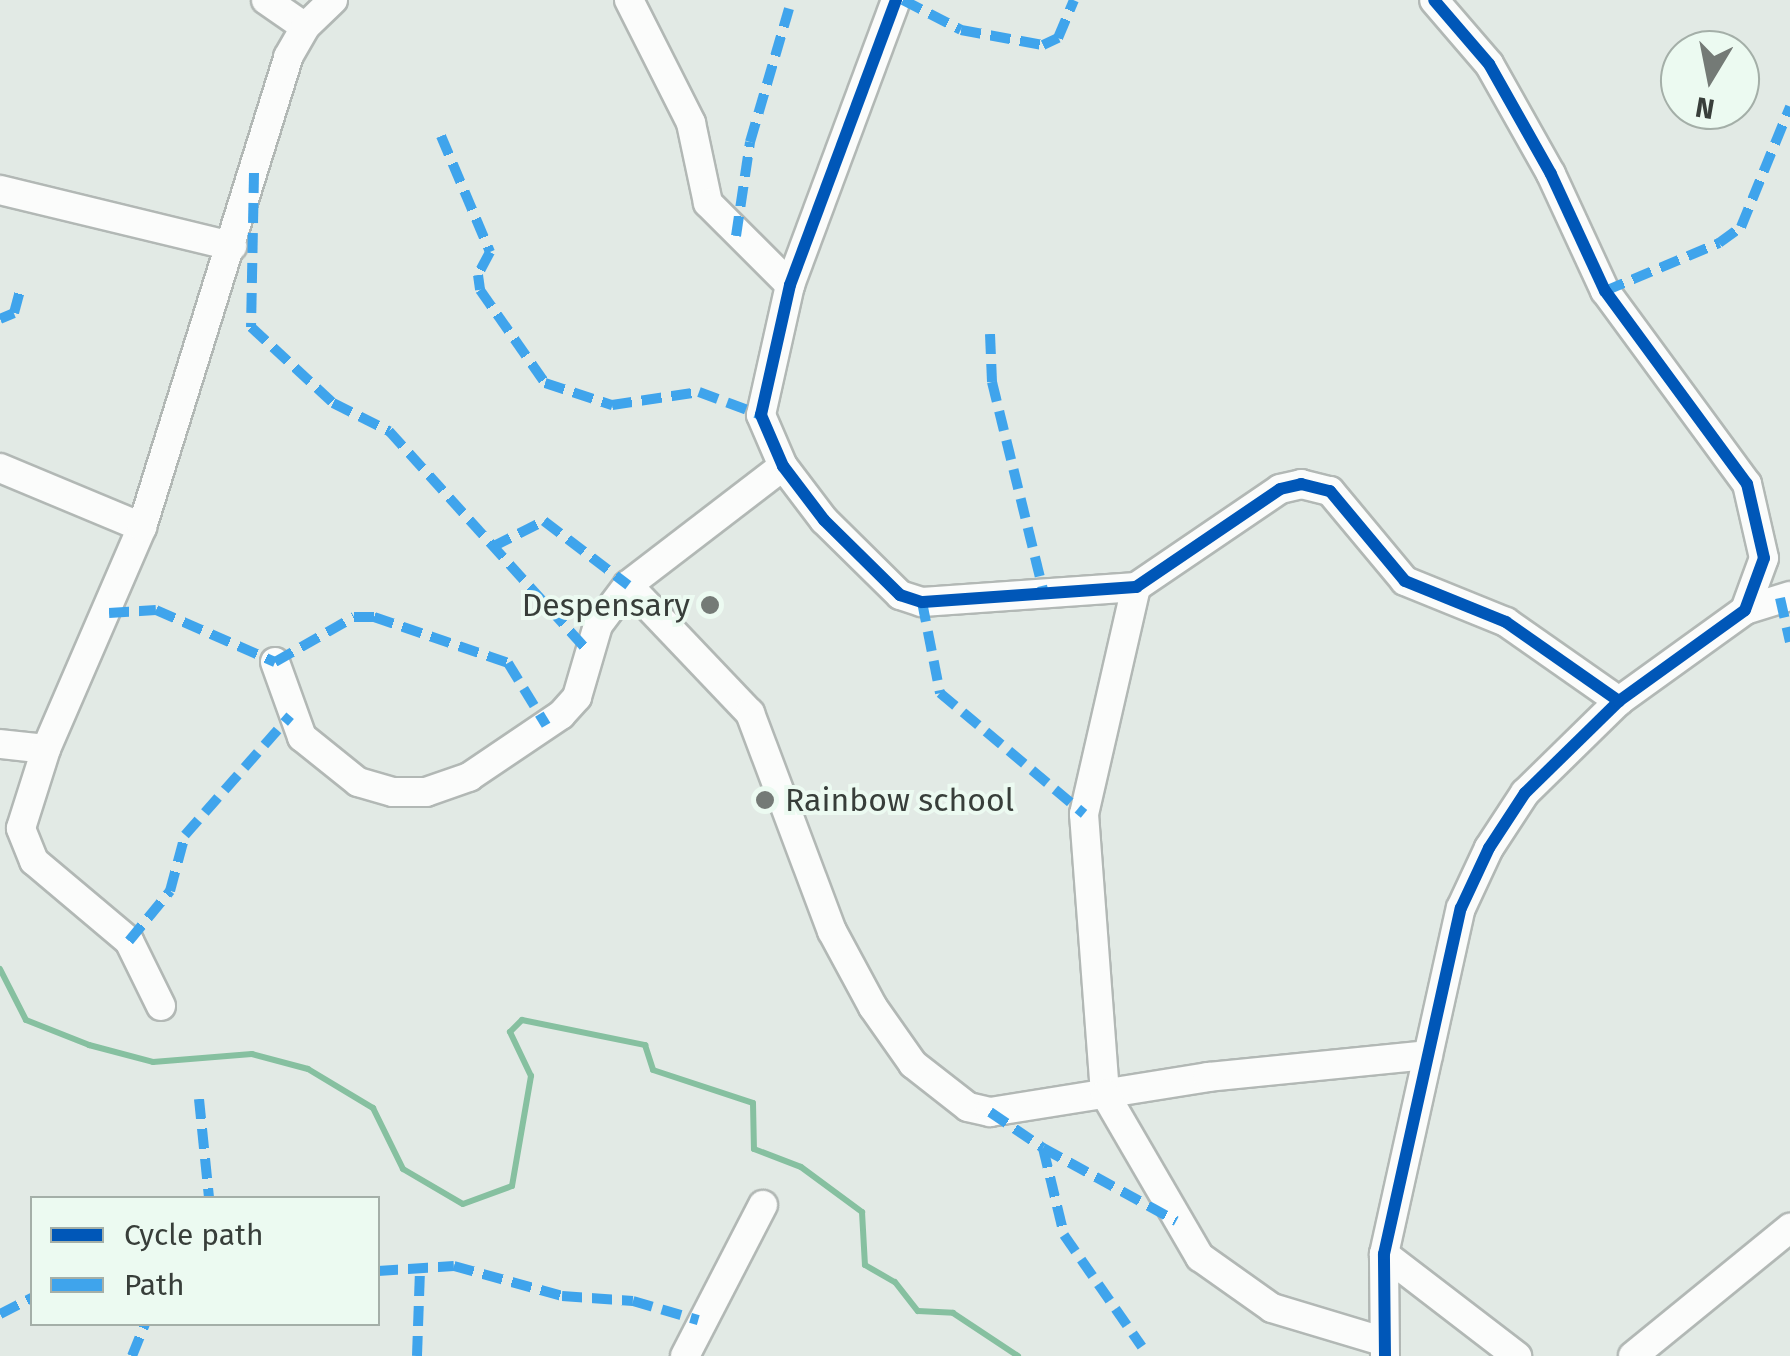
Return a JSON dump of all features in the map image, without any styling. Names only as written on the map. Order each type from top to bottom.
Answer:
[{"type":"street","points":[[266,0],[305,26]]},
{"type":"street","points":[[161,1006],[129,941],[34,862],[24,845],[26,799],[142,528],[232,246],[275,96],[305,26],[333,0]]},
{"type":"street","points":[[629,0],[691,123],[708,203],[790,285]]},
{"type":"street","points":[[896,0],[790,285],[761,415],[784,466],[824,520],[900,596],[922,602],[1136,586],[1280,489],[1315,486],[1348,508],[1406,581],[1506,622],[1619,701]]},
{"type":"street","points":[[1434,0],[1489,64],[1551,174],[1605,291],[1747,484],[1764,558],[1745,610]]},
{"type":"street","points":[[0,190],[232,246]]},
{"type":"street","points":[[276,662],[290,716],[326,759],[358,782],[394,792],[426,792],[469,777],[561,716],[577,697],[598,624],[628,585],[784,466]]},
{"type":"street","points":[[0,468],[142,528]]},
{"type":"street","points":[[628,585],[756,722],[832,931],[913,1064],[941,1092],[990,1112],[1105,1094],[1428,1055]]},
{"type":"street","points":[[1136,586],[1084,814],[1105,1094],[1200,1257],[1272,1308],[1383,1348],[1384,1254],[1462,908],[1489,848],[1525,793],[1619,701],[1745,610],[1790,596]]},
{"type":"street","points":[[0,744],[46,749]]},
{"type":"street","points":[[685,1356],[763,1205]]},
{"type":"street","points":[[1633,1356],[1790,1228]]},
{"type":"street","points":[[1384,1254],[1516,1356]]},
{"type":"waterway","points":[[0,969],[26,1020],[89,1045],[153,1062],[252,1054],[308,1069],[373,1108],[403,1169],[463,1204],[512,1186],[531,1076],[510,1032],[522,1020],[645,1045],[653,1070],[753,1103],[754,1149],[801,1167],[862,1212],[865,1265],[895,1282],[918,1311],[953,1313],[1018,1356]]},
{"type":"marked path","points":[[903,0],[961,30],[1043,45],[1058,38],[1074,0]]},
{"type":"marked path","points":[[736,236],[750,142],[789,9]]},
{"type":"marked path","points":[[1605,291],[1719,243],[1741,227],[1790,107]]},
{"type":"marked path","points":[[441,136],[490,252],[478,275],[480,290],[545,383],[612,405],[699,392],[761,415]]},
{"type":"marked path","points":[[254,173],[251,327],[333,403],[389,431],[587,650]]},
{"type":"marked path","points":[[0,319],[14,313],[21,286]]},
{"type":"marked path","points":[[990,334],[992,382],[1044,593]]},
{"type":"marked path","points":[[492,547],[544,521],[628,585]]},
{"type":"marked path","points":[[1780,598],[1790,642]]},
{"type":"marked path","points":[[922,602],[940,693],[1084,814]]},
{"type":"marked path","points":[[109,613],[156,610],[275,662],[354,617],[374,617],[508,663],[546,725]]},
{"type":"marked path","points":[[129,941],[170,891],[185,835],[290,716]]},
{"type":"marked path","points":[[199,1099],[209,1196]]},
{"type":"marked path","points":[[990,1112],[1043,1148],[1176,1221]]},
{"type":"marked path","points":[[1043,1148],[1064,1235],[1142,1347]]},
{"type":"marked path","points":[[380,1271],[454,1266],[562,1296],[633,1301],[698,1320]]},
{"type":"marked path","points":[[417,1356],[420,1268]]},
{"type":"marked path","points":[[0,1314],[30,1299]]},
{"type":"marked path","points":[[132,1356],[144,1326]]},
{"type":"cycle path","points":[[896,0],[790,285],[761,415],[783,466],[824,520],[900,595],[922,602],[1136,587],[1280,489],[1301,484],[1330,491],[1405,581],[1506,622],[1619,701]]},
{"type":"cycle path","points":[[1385,1356],[1384,1254],[1461,908],[1489,848],[1525,793],[1619,701],[1745,610],[1764,558],[1747,484],[1605,291],[1551,174],[1489,64],[1434,0]]},
{"type":"place","name":"Despensary","points":[[710,605]]},
{"type":"place","name":"Rainbow school","points":[[765,800]]}]
